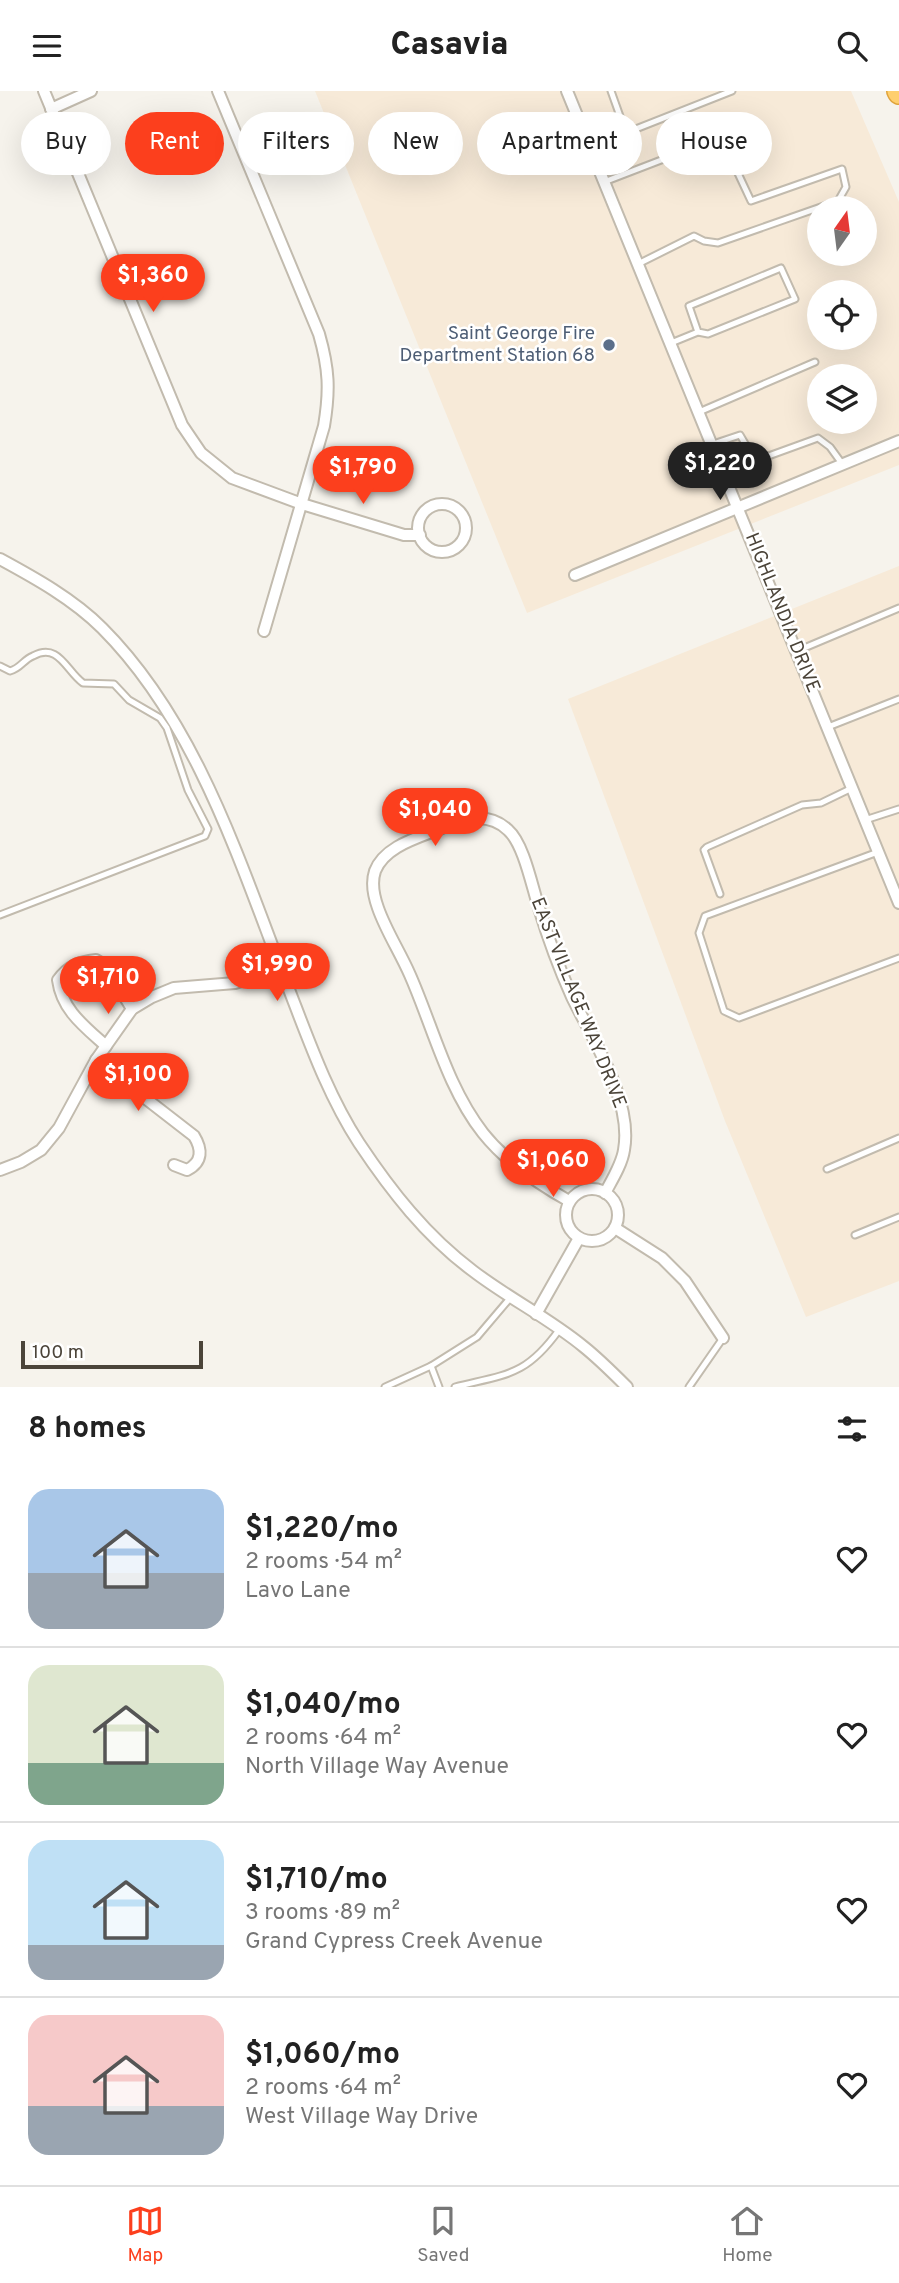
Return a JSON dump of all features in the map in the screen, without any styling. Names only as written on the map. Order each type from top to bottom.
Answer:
[{"type":"street","points":[[44,91],[182,425],[201,453],[232,478],[302,504],[404,535],[420,535]]},
{"type":"street","points":[[51,109],[91,91]]},
{"type":"street","points":[[218,91],[318,334],[327,364],[330,394],[324,426],[264,631]]},
{"type":"street","name":"HIGHLANDIA DRIVE","points":[[566,91],[575,112]]},
{"type":"street","name":"HIGHLANDIA DRIVE","points":[[601,175],[899,902]]},
{"type":"street","points":[[575,575],[899,441]]},
{"type":"street","points":[[443,504],[457,509],[465,521],[464,537],[453,549],[445,551],[430,548],[420,535],[418,528],[423,513],[435,505],[443,504]]},
{"type":"street","points":[[0,559],[47,585],[101,626],[147,679],[185,739],[231,842],[319,1068],[357,1141],[396,1196],[430,1235],[472,1271],[583,1346],[626,1387]]},
{"type":"street","name":"EAST VILLAGE WAY DRIVE","points":[[569,1201],[508,1160],[483,1133],[461,1098],[410,975],[378,909],[373,888],[374,873],[381,860],[393,849],[463,819],[482,818],[494,821],[509,830],[517,843],[568,988],[622,1105],[626,1127],[624,1152],[605,1193]]},
{"type":"street","points":[[106,1046],[74,1017],[60,995],[58,980],[65,970],[80,961],[96,960],[106,966],[132,1009]]},
{"type":"street","points":[[0,1170],[41,1150],[59,1128],[96,1060],[132,1009],[174,988],[235,983],[281,969]]},
{"type":"street","points":[[96,1060],[194,1136],[200,1146],[196,1166],[187,1170],[174,1165]]},
{"type":"street","points":[[593,1189],[605,1193],[617,1209],[615,1228],[600,1240],[579,1238],[567,1224],[565,1214],[569,1201],[584,1190],[593,1189]]},
{"type":"street","points":[[615,1228],[662,1258],[685,1281],[723,1338]]},
{"type":"street","points":[[536,1314],[579,1238]]},
{"type":"lane","points":[[611,91],[618,112]]},
{"type":"lane","points":[[642,127],[732,91]]},
{"type":"lane","points":[[604,182],[721,137],[751,201],[842,169],[846,187],[838,201],[718,243],[694,236],[638,264]]},
{"type":"lane","points":[[671,343],[698,332],[708,334],[795,299],[781,268],[689,306],[698,332]]},
{"type":"lane","points":[[699,412],[815,362]]},
{"type":"lane","points":[[713,444],[740,435],[754,459],[818,438],[830,447],[843,465]]},
{"type":"lane","points":[[797,651],[899,608]]},
{"type":"lane","points":[[0,666],[10,671],[20,669],[26,659],[38,653],[52,652],[66,662],[83,683],[114,684],[129,700],[160,718],[171,736],[188,790],[208,829],[205,836],[0,915]]},
{"type":"lane","points":[[828,727],[899,699]]},
{"type":"lane","points":[[720,894],[704,850],[707,847],[802,805],[821,803],[852,788]]},
{"type":"lane","points":[[865,820],[896,810],[899,815]]},
{"type":"lane","points":[[878,852],[705,916],[699,933],[724,1011],[739,1018],[899,958]]},
{"type":"lane","points":[[827,1169],[899,1138]]},
{"type":"lane","points":[[855,1235],[899,1217]]},
{"type":"lane","points":[[385,1387],[431,1366],[477,1337],[511,1297]]},
{"type":"lane","points":[[455,1387],[519,1371],[543,1352],[559,1330]]},
{"type":"lane","points":[[689,1387],[723,1338]]},
{"type":"lane","points":[[431,1366],[439,1387]]},
{"type":"shaded area","points":[[315,91],[851,91],[899,202],[899,465],[527,613],[349,175],[354,175],[354,112],[324,112]]},
{"type":"shaded area","points":[[899,566],[899,1281],[806,1317],[725,1121],[568,699]]},
{"type":"place","name":"Saint George Fire Department Station 68","points":[[609,345]]}]
